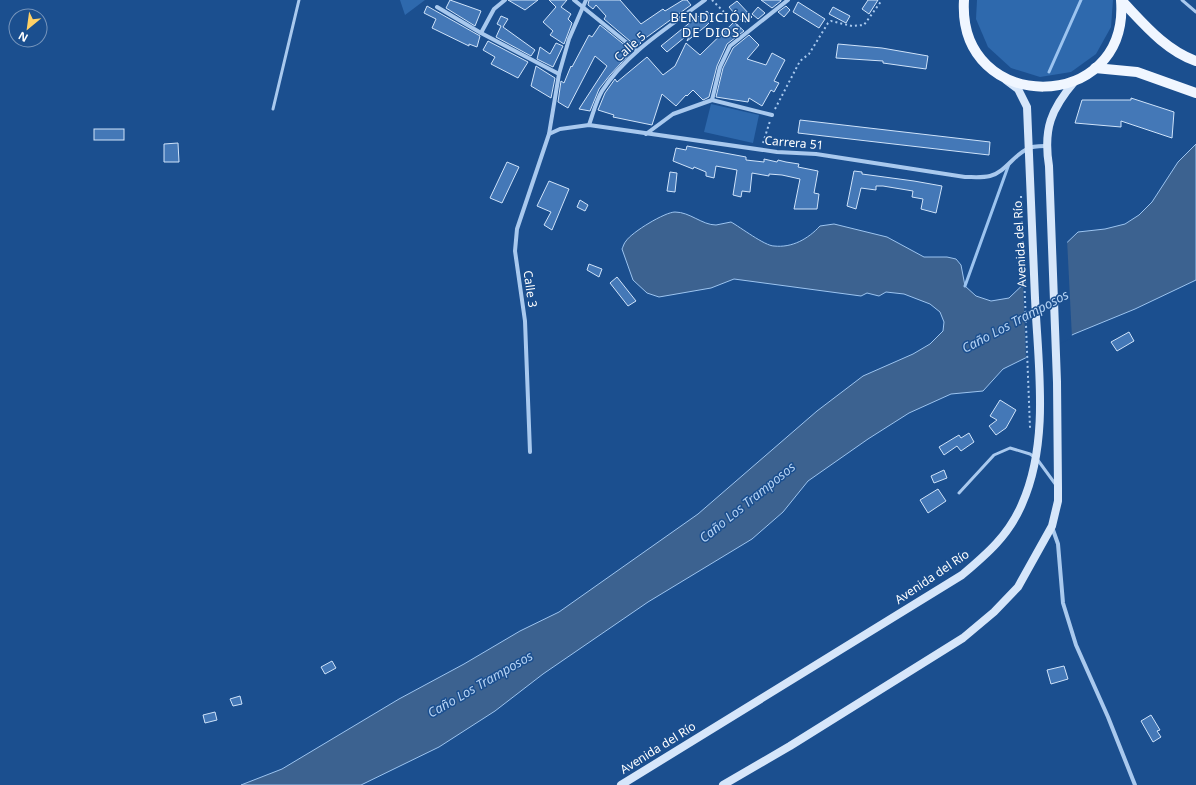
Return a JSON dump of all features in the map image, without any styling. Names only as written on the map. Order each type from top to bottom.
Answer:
[{"type":"main road","points":[[964,0],[964,18],[968,34],[975,49],[985,62],[998,74],[1012,81],[1027,86],[1043,88],[1059,86],[1074,81],[1095,68],[1111,50],[1116,38],[1120,26],[1122,1]]},
{"type":"main road","points":[[1122,1],[1169,47],[1186,57],[1196,60]]},
{"type":"main road","points":[[1095,68],[1138,72],[1196,93]]},
{"type":"main road","name":"Avenida del Río","points":[[621,785],[962,575],[999,543],[1022,504],[1037,459],[1040,421],[1027,107],[1018,89],[998,74]]},
{"type":"main road","points":[[725,784],[790,746],[963,638],[994,612],[1018,587],[1052,526],[1058,501],[1057,372],[1049,166],[1045,146],[1051,116],[1059,99],[1074,81]]},
{"type":"street","points":[[481,33],[494,10],[505,0]]},
{"type":"street","points":[[574,0],[637,51]]},
{"type":"street","name":"Calle 3","points":[[530,452],[525,321],[514,251],[517,229],[549,134],[559,74],[582,6],[586,0]]},
{"type":"street","name":"Calle 5","points":[[589,125],[601,93],[610,80],[637,51],[705,0]]},
{"type":"street","points":[[712,100],[724,57],[730,46],[788,0]]},
{"type":"street","points":[[437,7],[481,33],[559,74]]},
{"type":"street","points":[[646,134],[673,114],[712,100],[772,115]]},
{"type":"street","name":"Carrera 51","points":[[549,134],[560,129],[589,125],[760,150],[816,154],[976,177],[989,176],[998,173],[1021,152],[1029,148]]},
{"type":"street","points":[[1029,148],[1045,146]]},
{"type":"street","points":[[1052,526],[1058,544],[1064,603],[1076,645],[1108,717],[1135,785]]},
{"type":"lane","points":[[273,109],[299,0]]},
{"type":"lane","points":[[1182,0],[1196,12]]},
{"type":"lane","points":[[960,493],[994,454],[1010,448],[1030,454],[1037,459],[1058,488]]},
{"type":"path","points":[[712,0],[746,34]]},
{"type":"path","points":[[760,150],[772,115],[800,61],[808,54],[828,23],[831,20],[852,26],[864,25],[882,0]]},
{"type":"path","points":[[1021,189],[1030,431]]},
{"type":"shaded area","points":[[400,0],[425,0],[405,15]]},
{"type":"shaded area","points":[[977,0],[1113,0],[1111,27],[1096,54],[1071,72],[1040,77],[1011,68],[988,47],[976,19]]},
{"type":"shaded area","points":[[711,104],[759,115],[753,143],[704,132]]},
{"type":"water","name":"Caño Los Tramposos","points":[[1196,144],[1196,280],[1135,309],[1074,334],[1003,369],[983,391],[951,394],[909,413],[868,439],[808,481],[783,512],[752,539],[648,602],[543,674],[495,711],[439,747],[361,785],[241,785],[282,769],[399,699],[464,664],[520,631],[559,612],[698,514],[817,411],[863,376],[913,354],[930,344],[943,331],[944,322],[940,312],[930,304],[904,294],[886,292],[879,296],[867,293],[861,296],[734,279],[711,288],[659,297],[647,293],[633,280],[622,249],[629,237],[642,228],[664,215],[675,212],[686,214],[706,223],[716,225],[731,222],[765,243],[774,246],[787,246],[805,239],[820,226],[834,224],[887,237],[924,257],[947,257],[956,259],[961,265],[965,286],[976,296],[991,301],[1009,298],[1078,232],[1105,229],[1125,224],[1139,215],[1152,202],[1178,162]]},
{"type":"pier","points":[[1067,239],[1072,338],[1026,360],[1023,282]]},
{"type":"building","points":[[450,0],[481,11],[475,26],[446,8]]},
{"type":"building","points":[[508,0],[538,0],[525,10]]},
{"type":"building","points":[[549,0],[567,0],[561,7],[571,14],[568,19],[572,23],[564,44],[550,35],[553,31],[543,22],[556,7]]},
{"type":"building","points":[[589,0],[620,0],[641,24],[663,9],[665,11],[683,0],[687,0],[691,5],[640,42],[641,43],[637,47],[604,19],[606,16],[596,5],[593,9],[588,5]]},
{"type":"building","points":[[761,0],[781,0],[781,1],[772,8]]},
{"type":"building","points":[[868,0],[878,0],[869,14],[862,9]]},
{"type":"building","points":[[737,1],[752,17],[746,22],[739,19],[729,7]]},
{"type":"building","points":[[798,2],[825,19],[819,28],[793,12]]},
{"type":"building","points":[[427,6],[480,36],[477,47],[469,44],[469,46],[432,28],[436,19],[424,13]]},
{"type":"building","points":[[786,6],[790,10],[784,17],[778,12]]},
{"type":"building","points":[[758,7],[765,13],[758,19],[752,14]]},
{"type":"building","points":[[833,7],[850,16],[846,23],[829,14]]},
{"type":"building","points":[[707,11],[713,19],[687,41],[691,32],[667,52],[661,46],[698,16],[699,17]]},
{"type":"building","points":[[501,16],[508,19],[503,27],[535,50],[531,56],[496,37],[501,26],[497,24]]},
{"type":"building","points":[[734,22],[744,31],[727,44],[717,66],[709,97],[703,100],[693,90],[676,106],[662,94],[652,125],[613,117],[614,115],[598,110],[605,93],[615,79],[617,82],[647,57],[663,75],[675,66],[686,43],[700,55]]},
{"type":"building","points":[[600,25],[632,51],[599,89],[590,111],[579,109],[607,66],[595,56],[568,108],[558,102],[561,81],[564,83],[571,66],[572,67],[589,35],[592,37]]},
{"type":"building","points":[[749,35],[759,45],[747,59],[766,65],[772,53],[785,60],[774,81],[779,83],[774,92],[771,90],[762,106],[749,98],[748,102],[716,97],[723,68],[733,48]]},
{"type":"building","points":[[488,41],[528,62],[518,78],[491,64],[495,57],[483,50]]},
{"type":"building","points":[[556,43],[563,46],[553,67],[537,59],[540,47],[550,54]]},
{"type":"building","points":[[838,44],[882,48],[928,56],[926,69],[883,63],[883,61],[836,58]]},
{"type":"building","points":[[536,66],[555,78],[551,98],[531,86]]},
{"type":"building","points":[[1131,98],[1174,112],[1172,138],[1121,121],[1121,127],[1075,123],[1082,100],[1131,100]]},
{"type":"building","points":[[800,120],[990,142],[989,155],[798,133]]},
{"type":"building","points":[[94,129],[124,129],[124,140],[94,140]]},
{"type":"building","points":[[178,143],[179,162],[164,162],[164,144]]},
{"type":"building","points":[[687,146],[746,157],[746,160],[764,162],[764,159],[777,162],[778,160],[799,164],[798,167],[818,171],[814,193],[819,194],[817,209],[794,209],[800,179],[782,175],[769,174],[769,176],[752,173],[750,192],[742,191],[741,197],[733,195],[737,170],[716,166],[714,178],[706,176],[706,172],[694,167],[693,169],[673,161],[676,148],[686,150]]},
{"type":"building","points":[[507,162],[519,167],[502,203],[490,198]]},
{"type":"building","points":[[854,171],[862,172],[862,174],[942,186],[936,213],[921,209],[923,199],[912,197],[913,191],[883,186],[876,186],[876,190],[861,188],[856,209],[847,206]]},
{"type":"building","points":[[670,172],[677,173],[675,192],[667,191]]},
{"type":"building","points":[[549,181],[569,189],[552,230],[544,225],[551,212],[537,206]]},
{"type":"building","points":[[580,200],[588,205],[585,211],[577,207]]},
{"type":"building","points":[[589,264],[602,269],[599,277],[587,270]]},
{"type":"building","points":[[617,277],[636,301],[628,306],[610,283]]},
{"type":"building","points":[[1129,332],[1134,341],[1117,351],[1111,342]]},
{"type":"building","points":[[1000,400],[1016,410],[1006,428],[996,435],[989,426],[997,420],[990,416]]},
{"type":"building","points":[[969,433],[974,442],[961,451],[957,446],[944,455],[939,447],[959,435],[961,438]]},
{"type":"building","points":[[944,470],[947,478],[934,483],[931,476]]},
{"type":"building","points":[[938,489],[946,501],[928,513],[920,500]]},
{"type":"building","points":[[332,661],[336,668],[325,674],[321,667]]},
{"type":"building","points":[[1064,666],[1068,679],[1051,684],[1047,670]]},
{"type":"building","points":[[240,696],[242,704],[233,706],[230,699]]},
{"type":"building","points":[[215,712],[217,720],[205,723],[203,715]]},
{"type":"building","points":[[1151,715],[1160,730],[1157,731],[1161,737],[1153,742],[1141,721]]},
{"type":"waterway","points":[[1049,72],[1081,0]]},
{"type":"waterway","points":[[965,286],[1009,164]]},
{"type":"district","name":"BENDICIÓN DE DIOS","points":[[711,24]]}]
